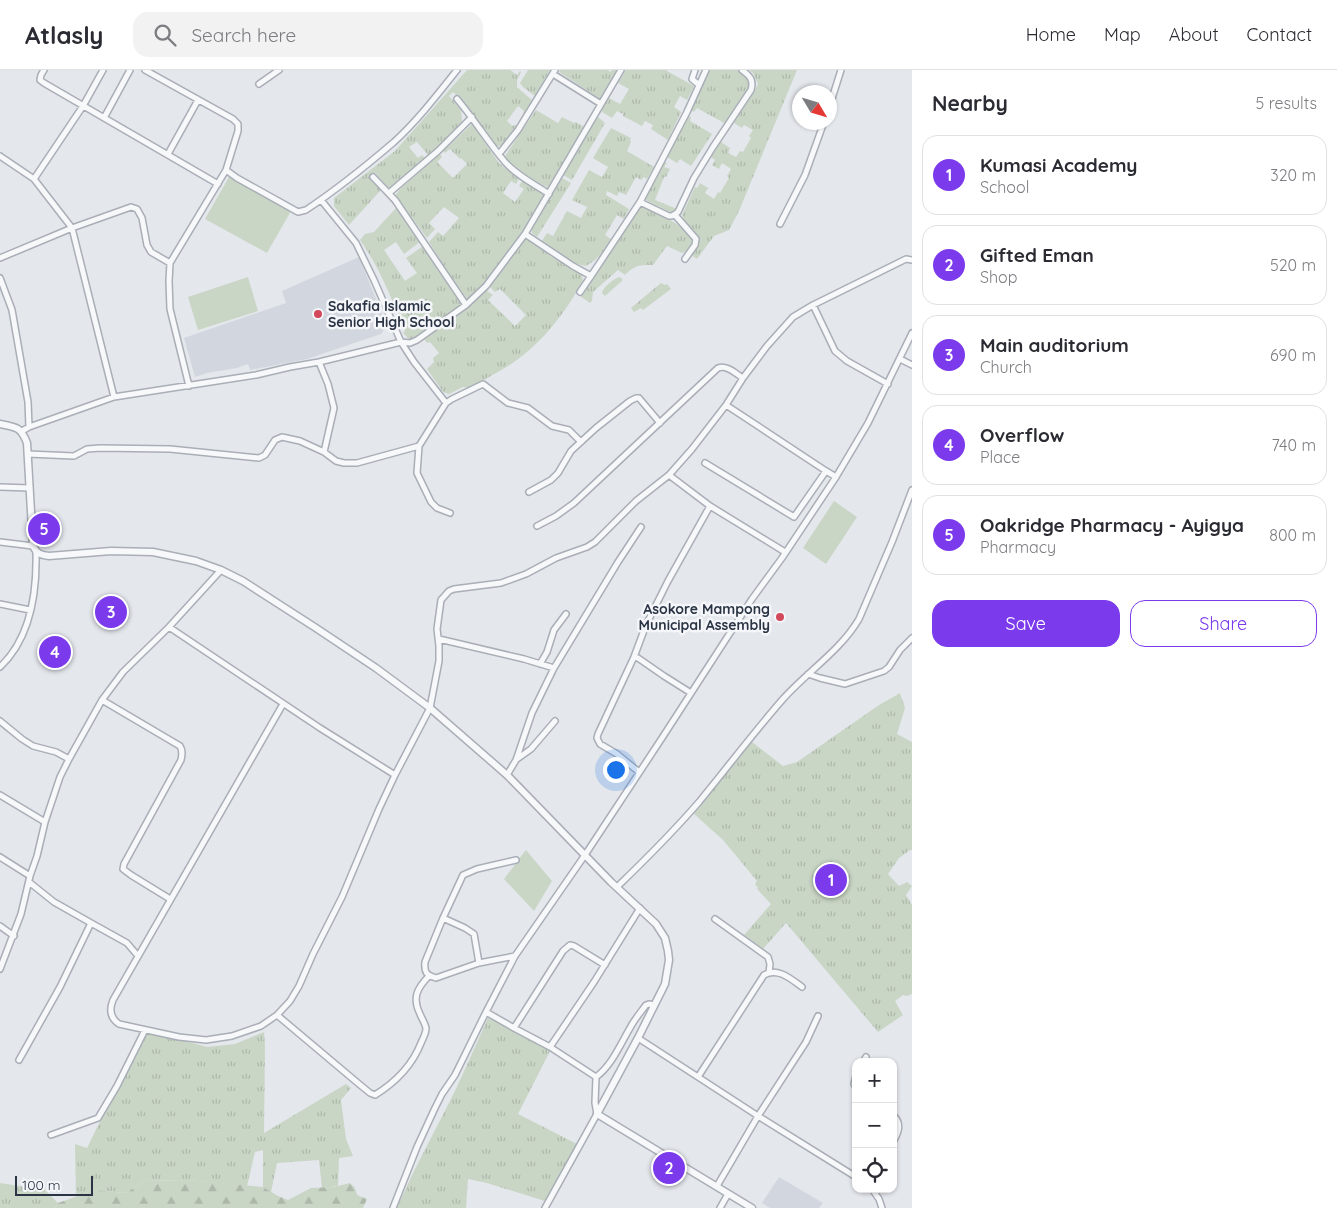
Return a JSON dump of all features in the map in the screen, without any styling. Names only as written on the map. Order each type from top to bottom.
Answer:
[{"type":"street","points":[[44,70],[40,80],[44,84],[218,184]]},
{"type":"street","points":[[34,179],[83,106],[103,70]]},
{"type":"street","points":[[104,118],[130,70]]},
{"type":"street","points":[[145,70],[238,124],[238,131],[226,170],[170,263],[170,309],[189,386]]},
{"type":"street","points":[[155,76],[159,70]]},
{"type":"street","points":[[259,84],[279,70]]},
{"type":"street","points":[[226,170],[298,212],[306,210],[395,141],[457,70]]},
{"type":"street","points":[[22,431],[114,397],[256,375],[417,340],[466,305],[486,286],[525,234],[621,70]]},
{"type":"street","points":[[694,70],[692,79],[699,84]]},
{"type":"street","points":[[580,292],[640,202],[706,70]]},
{"type":"street","points":[[640,202],[669,216],[675,215],[678,212],[712,146],[751,90],[752,81],[742,70]]},
{"type":"street","points":[[837,85],[841,70]]},
{"type":"street","points":[[499,154],[518,130],[554,72],[601,104]]},
{"type":"street","points":[[457,99],[505,162],[520,175],[549,194]]},
{"type":"street","points":[[168,154],[198,100]]},
{"type":"street","points":[[388,193],[438,150],[472,117]]},
{"type":"street","points":[[780,224],[805,175],[821,130]]},
{"type":"street","points":[[0,156],[34,179],[72,228],[114,397]]},
{"type":"street","points":[[373,177],[395,200],[466,305]]},
{"type":"street","points":[[321,200],[356,243],[401,342],[446,403]]},
{"type":"street","points":[[0,258],[72,228],[135,207],[142,218],[150,252],[170,263]]},
{"type":"street","points":[[675,215],[696,239],[695,245],[685,259]]},
{"type":"street","points":[[525,234],[591,276]]},
{"type":"street","points":[[282,704],[113,1000],[110,1009],[111,1015],[114,1021],[119,1024],[179,1037],[206,1040],[232,1036],[261,1026],[277,1015],[290,1001],[299,986],[318,943],[342,898],[395,775],[430,708],[439,661],[437,630],[441,600],[449,591],[501,583],[526,574],[556,558],[587,547],[594,542],[636,501],[668,475],[692,449],[726,405],[742,378],[792,317],[906,259],[912,260]]},
{"type":"street","points":[[0,278],[12,310],[28,402],[29,428]]},
{"type":"street","points":[[813,305],[835,351],[847,361],[888,384]]},
{"type":"street","points":[[393,1208],[435,1108],[455,1075],[515,956],[585,855],[752,599],[836,477],[868,423],[912,334]]},
{"type":"street","points":[[900,359],[912,365]]},
{"type":"street","points":[[320,362],[334,408],[324,452]]},
{"type":"street","points":[[537,526],[556,516],[574,503],[718,368],[726,368],[742,378]]},
{"type":"street","points":[[450,513],[437,508],[431,502],[417,473],[419,446],[446,403],[452,399],[482,384],[508,403],[528,408],[552,426],[570,430],[581,442]]},
{"type":"street","points":[[529,492],[551,480],[558,473],[571,451],[630,401],[639,398],[660,423]]},
{"type":"street","points":[[726,405],[836,477]]},
{"type":"street","points":[[0,424],[22,431],[27,443],[36,573],[33,598],[20,640],[12,655],[0,668]]},
{"type":"street","points":[[28,454],[74,456],[87,449],[100,448],[170,449],[259,458],[275,440],[282,438],[300,441],[324,452],[336,461],[357,463],[419,446]]},
{"type":"street","points":[[705,463],[805,524]]},
{"type":"street","points":[[794,517],[826,471]]},
{"type":"street","points":[[668,475],[710,506],[785,552]]},
{"type":"street","points":[[0,487],[30,488]]},
{"type":"street","points":[[617,887],[699,801],[785,696],[853,628],[892,542],[912,490]]},
{"type":"street","points":[[639,772],[617,754],[600,744],[598,734],[634,656],[646,625],[710,506]]},
{"type":"street","points":[[507,775],[516,760],[532,713],[554,668],[641,527]]},
{"type":"street","points":[[0,542],[34,549],[41,555],[49,556],[111,550],[153,552],[196,561],[221,570],[243,581],[376,668],[430,708],[507,775],[656,924],[665,938],[668,951],[669,960],[665,984],[638,1038],[545,1208]]},
{"type":"street","points":[[0,969],[14,936],[45,822],[60,777],[69,759],[102,700],[123,672],[169,627],[221,570]]},
{"type":"street","points":[[0,604],[30,610]]},
{"type":"street","points":[[540,664],[547,652],[554,630],[566,614]]},
{"type":"street","points":[[169,627],[282,704],[395,775]]},
{"type":"street","points":[[808,674],[845,684],[884,671],[912,638]]},
{"type":"street","points":[[439,639],[554,668]]},
{"type":"street","points":[[634,656],[691,693]]},
{"type":"street","points":[[102,700],[180,746],[182,749],[181,760],[123,869],[170,899]]},
{"type":"street","points":[[516,760],[531,749],[556,721]]},
{"type":"street","points":[[0,722],[32,746],[56,752],[69,759]]},
{"type":"street","points":[[0,795],[45,822]]},
{"type":"street","points":[[0,857],[30,879],[54,902],[127,944],[138,956]]},
{"type":"street","points":[[515,956],[479,963],[436,978],[429,976],[424,970],[425,962],[443,918],[463,875],[477,868],[516,860]]},
{"type":"street","points":[[550,1047],[640,908]]},
{"type":"street","points":[[443,918],[474,934],[479,963]]},
{"type":"street","points":[[715,919],[768,958],[770,964],[769,972]]},
{"type":"street","points":[[19,1060],[60,987],[91,922]]},
{"type":"street","points":[[0,926],[14,936]]},
{"type":"street","points":[[514,1028],[555,962],[567,947],[570,945],[574,946],[605,964]]},
{"type":"street","points":[[698,1077],[764,975],[774,972],[786,976],[802,988]]},
{"type":"street","points":[[277,1015],[370,1093],[375,1095],[407,1069],[426,1033],[426,1026],[417,1008],[416,1001],[419,987],[429,976]]},
{"type":"street","points":[[654,1005],[646,1005],[613,1058],[596,1077],[594,1103],[597,1114],[752,1208]]},
{"type":"street","points":[[486,1012],[550,1047],[596,1077]]},
{"type":"street","points":[[717,1186],[758,1116],[806,1042],[818,1016]]},
{"type":"street","points":[[51,1135],[98,1118],[117,1086],[145,1030]]},
{"type":"street","points":[[638,1038],[852,1175]]},
{"type":"street","points":[[897,1118],[900,1127],[897,1136]]},
{"type":"street","points":[[875,1193],[882,1208]]},
{"type":"street","points":[[720,1208],[728,1194]]},
{"type":"shaded area","name":"Sakafia Islamic Senior High School","points":[[359,257],[387,326],[381,334],[307,359],[250,370],[248,364],[195,377],[184,338],[286,303],[282,291]]},
{"type":"shaded area","points":[[779,1177],[823,1203],[819,1208],[770,1208],[762,1203]]},
{"type":"green space","points":[[467,70],[510,70],[517,75],[521,72],[517,80],[517,87],[533,101],[525,115],[524,111],[518,106],[507,121],[512,126],[517,126],[502,146],[496,146],[453,92],[449,96],[461,110],[462,122],[430,155],[417,142],[409,147],[418,158],[422,155],[425,158],[389,188],[375,173],[370,178],[381,190],[349,225],[334,206],[334,198],[395,151]]},
{"type":"green space","points":[[528,70],[550,70],[535,96],[520,83]]},
{"type":"green space","points":[[560,70],[608,70],[610,72],[618,70],[602,97],[599,98],[559,72]]},
{"type":"green space","points":[[626,70],[667,70],[694,86],[687,100],[680,96],[674,107],[681,112],[668,140],[651,129],[653,125],[645,121],[642,126],[617,111],[612,118],[602,112],[609,98],[620,104],[629,89],[618,83]]},
{"type":"green space","points":[[710,70],[737,70],[750,80],[750,88],[726,124],[697,108],[694,112],[691,110]]},
{"type":"green space","points":[[749,70],[797,70],[739,211],[729,230],[714,236],[697,259],[691,255],[700,239],[686,224],[682,215],[695,187],[697,188],[700,183],[708,188],[705,193],[714,199],[729,178],[727,176],[731,169],[722,163],[719,169],[712,165],[715,160],[711,157],[721,142],[730,148],[728,153],[736,157],[740,151],[743,152],[751,138],[749,136],[753,130],[744,125],[742,128],[734,123],[758,84],[753,73]]},
{"type":"green space","points":[[536,110],[558,123],[562,117],[584,127],[548,187],[524,174],[508,161],[505,156]]},
{"type":"green space","points":[[688,116],[691,117],[690,121],[712,134],[691,166],[680,159],[677,163],[667,157]]},
{"type":"green space","points":[[598,117],[605,123],[572,180],[563,175]]},
{"type":"green space","points":[[472,124],[499,163],[519,179],[516,184],[511,181],[503,193],[515,202],[524,189],[519,186],[522,181],[542,193],[544,197],[489,277],[468,300],[450,276],[429,242],[438,232],[443,236],[459,218],[444,207],[429,223],[435,229],[427,238],[396,195],[399,190],[440,154],[442,157],[437,162],[453,178],[467,164],[450,149],[445,153],[443,151]]},
{"type":"green space","points":[[611,128],[631,138],[627,151],[654,167],[647,179],[644,177],[641,180],[636,177],[626,195],[619,192],[617,196],[607,191],[606,195],[629,209],[624,219],[617,215],[605,235],[611,239],[609,243],[597,258],[586,266],[568,259],[542,241],[547,233],[553,236],[567,211],[581,218],[587,207],[572,200],[589,170],[602,177],[608,167],[593,158]]},
{"type":"green space","points":[[665,162],[667,163],[664,167],[670,169],[666,177],[664,177],[655,200],[677,209],[672,213],[644,199]]},
{"type":"green space","points":[[229,177],[291,211],[267,253],[205,219]]},
{"type":"green space","points":[[562,178],[571,183],[537,237],[532,233],[532,228]]},
{"type":"green space","points":[[384,194],[398,208],[421,241],[404,254],[396,242],[384,250],[405,281],[417,273],[406,258],[423,246],[461,303],[461,306],[442,321],[413,339],[409,339],[403,333],[405,331],[385,284],[360,240],[365,234],[374,232],[396,208]]},
{"type":"green space","points":[[640,206],[671,220],[684,229],[693,241],[688,251],[682,253],[667,246],[653,265],[638,266],[625,275],[618,270],[593,292],[590,303],[580,296]]},
{"type":"green space","points":[[524,239],[528,239],[552,257],[581,273],[583,280],[553,326],[534,346],[509,366],[470,388],[463,387],[449,394],[443,392],[427,369],[434,362],[433,358],[439,353],[430,342],[427,343],[424,339],[472,305],[486,290],[493,295],[488,300],[515,326],[526,315],[500,289],[495,292],[489,286]]},
{"type":"green space","points":[[248,277],[258,311],[198,330],[188,297]]},
{"type":"green space","points":[[620,277],[623,280],[605,296],[602,293],[604,288]]},
{"type":"green space","points":[[661,283],[667,284],[671,289],[643,310],[641,308],[634,312],[631,308]]},
{"type":"green space","points":[[834,501],[857,517],[826,564],[803,548]]},
{"type":"green space","points":[[900,693],[905,708],[897,734],[912,742],[912,850],[899,858],[888,874],[899,886],[907,882],[912,886],[906,895],[912,905],[912,994],[903,995],[895,1001],[903,1015],[878,1032],[786,923],[763,949],[744,935],[771,904],[757,889],[755,884],[757,881],[723,840],[693,813],[752,742],[783,766],[797,762],[879,705]]},
{"type":"green space","points":[[526,850],[552,881],[534,911],[504,879]]},
{"type":"green space","points":[[488,1018],[551,1049],[518,1114],[577,1144],[545,1201],[468,1179],[466,1208],[397,1208],[456,1089]]},
{"type":"green space","points":[[145,1030],[207,1047],[235,1044],[264,1032],[264,1133],[346,1084],[351,1088],[341,1100],[346,1139],[353,1156],[339,1158],[338,1186],[322,1188],[319,1160],[277,1163],[271,1192],[263,1187],[263,1150],[255,1152],[247,1186],[188,1180],[144,1181],[126,1193],[94,1190],[76,1197],[75,1144],[87,1148]]},
{"type":"green space","points":[[188,1180],[263,1187],[288,1200],[311,1188],[334,1187],[350,1183],[355,1188],[357,1195],[367,1199],[363,1208],[55,1208],[58,1203],[94,1190],[126,1193],[144,1181]]},
{"type":"green space","points":[[0,1183],[45,1190],[58,1203],[55,1208],[0,1208]]},
{"type":"place","name":"Sakafia Islamic Senior High School","points":[[318,314]]},
{"type":"place","name":"Oakridge Pharmacy - Ayigya","points":[[44,529]]},
{"type":"place","name":"Main auditorium","points":[[111,612]]},
{"type":"place","name":"Asokore Mampong Municipal Assembly","points":[[780,617]]},
{"type":"place","name":"Overflow","points":[[55,652]]},
{"type":"place","name":"Kumasi Academy","points":[[831,880]]},
{"type":"place","name":"Gifted Eman","points":[[669,1168]]}]
